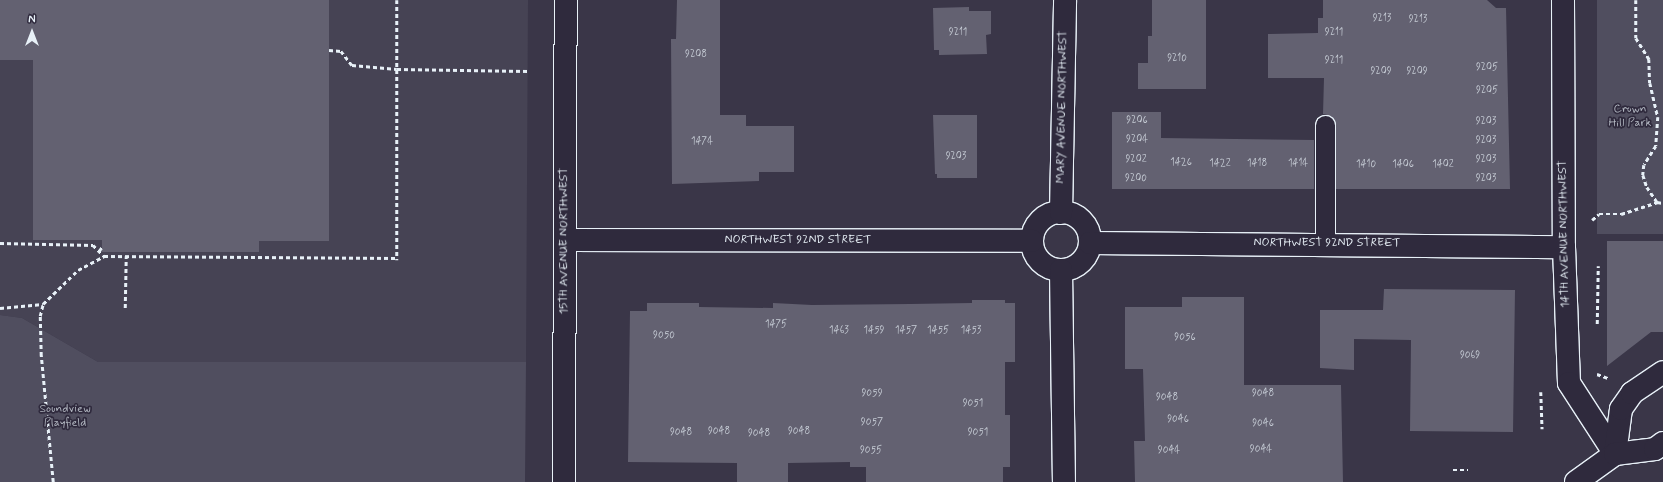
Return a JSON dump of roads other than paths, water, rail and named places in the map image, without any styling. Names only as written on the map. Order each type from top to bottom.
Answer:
[{"type":"street","name":"15TH AVENUE NORTHWEST","points":[[564,482],[566,0]]},
{"type":"street","name":"MARY AVENUE NORTHWEST","points":[[1061,213],[1065,0]]},
{"type":"street","name":"14TH AVENUE NORTHWEST","points":[[1562,0],[1564,247],[1569,383],[1615,454]]},
{"type":"street","points":[[1061,213],[1077,217],[1084,224],[1090,243],[1082,261],[1075,266],[1061,270],[1048,268],[1040,262],[1035,255],[1032,241],[1035,228],[1040,221],[1048,215],[1061,213]]},
{"type":"street","name":"NORTHWEST 92ND STREET","points":[[565,240],[1032,241]]},
{"type":"street","name":"NORTHWEST 92ND STREET","points":[[1090,243],[1564,247]]},
{"type":"street","points":[[1061,270],[1064,482]]},
{"type":"street","points":[[1615,454],[1621,408],[1632,393],[1663,372]]},
{"type":"street","points":[[1576,482],[1615,454],[1655,449],[1663,443]]},
{"type":"lane","points":[[1325,125],[1325,244]]},
{"type":"park label","name":"Crown Hill Park","points":[[1630,117]]},
{"type":"park label","name":"Soundview Playfield","points":[[65,417]]}]
